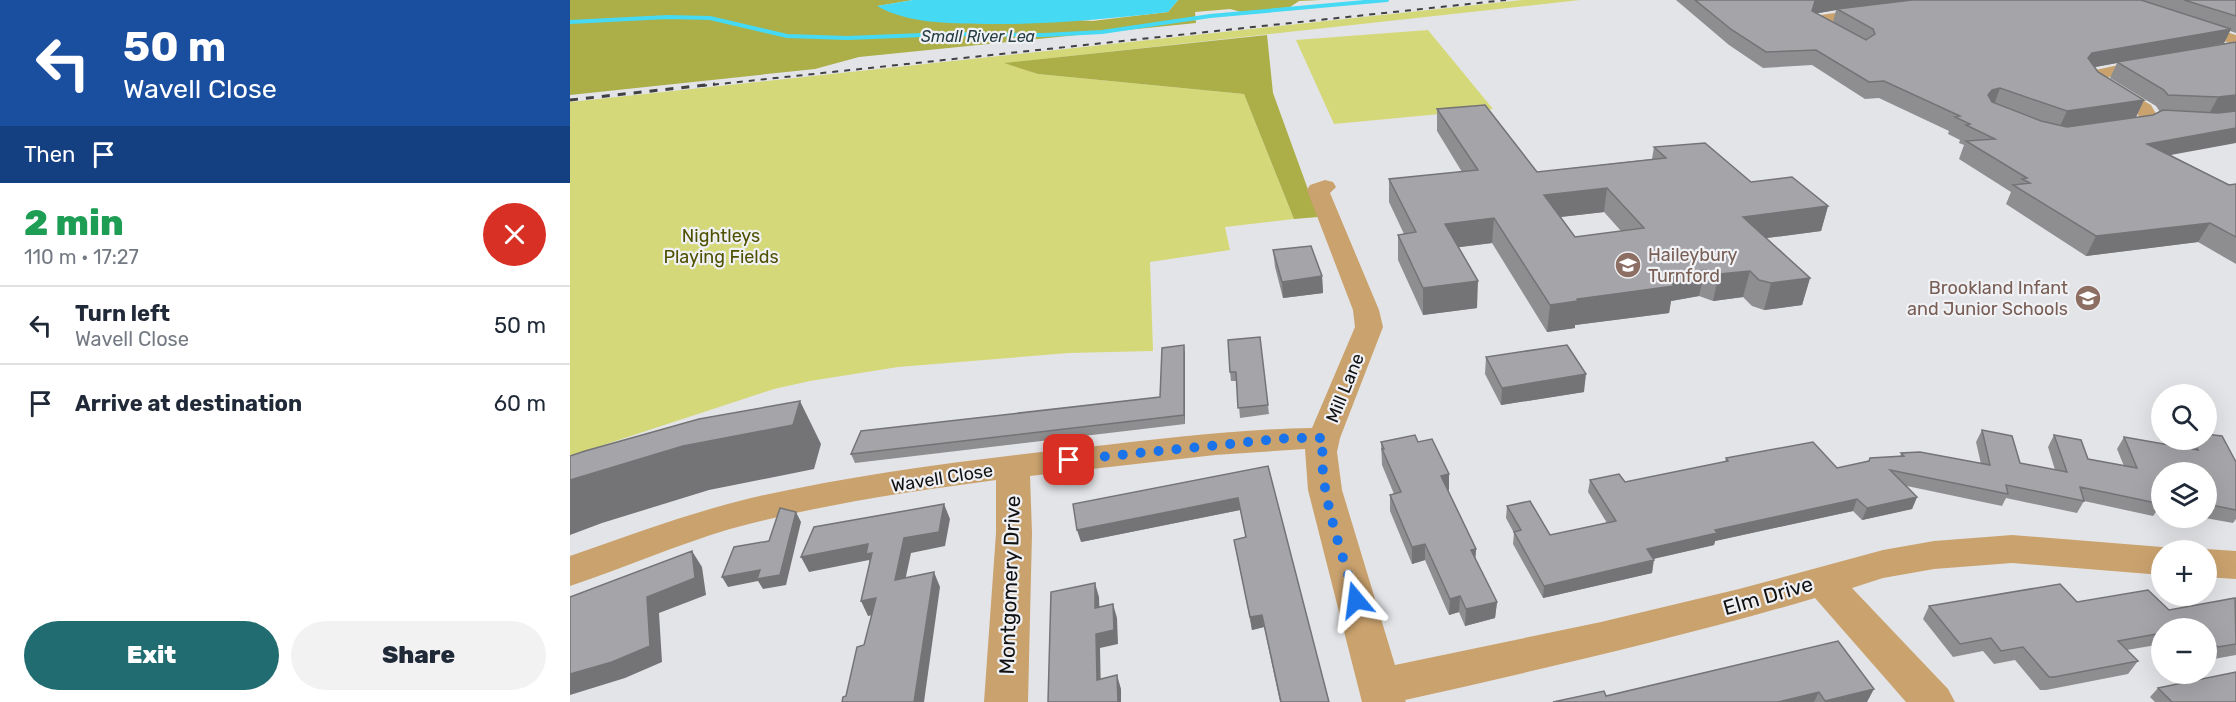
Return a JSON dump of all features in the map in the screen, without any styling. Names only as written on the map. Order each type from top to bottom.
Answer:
[{"type":"street","points":[[2114,0],[2236,40]]},
{"type":"street","points":[[1854,44],[1818,24],[1819,19],[1895,8]]},
{"type":"street","points":[[2138,26],[2179,21]]},
{"type":"street","points":[[2211,52],[2236,48]]},
{"type":"street","points":[[2150,119],[2144,109],[2098,82],[2092,76],[2164,61]]},
{"type":"street","points":[[2150,119],[2170,121]]},
{"type":"street","points":[[2104,130],[2145,124],[2150,119]]},
{"type":"street","name":"Mill Lane","points":[[1325,187],[1318,190],[1366,310],[1369,327],[1324,438],[1321,452],[1325,490],[1382,695]]},
{"type":"street","name":"Wavell Close","points":[[570,571],[663,537],[750,512],[821,497],[1013,467],[1169,449],[1289,438],[1324,438]]},
{"type":"street","name":"Montgomery Drive","points":[[1006,702],[1014,533],[1013,467]]},
{"type":"street","name":"Elm Drive","points":[[1382,695],[1739,605],[1883,564],[1934,555],[2012,549],[2151,560]]},
{"type":"street","points":[[2217,564],[2236,565]]},
{"type":"street","points":[[1822,581],[1934,702]]},
{"type":"green space","name":"Nightleys Playing Fields","points":[[1522,0],[1580,0],[1006,63],[1038,74],[1244,94],[1294,219],[1225,227],[1230,250],[1150,262],[1153,351],[1069,353],[898,367],[810,381],[774,389],[570,456],[570,102]]},
{"type":"green space","points":[[1428,30],[1493,109],[1334,124],[1296,40]]},
{"type":"shaded area","points":[[570,0],[913,0],[878,6],[1092,21],[1168,12],[1178,0],[1321,0],[1299,1],[1290,7],[1245,13],[1230,9],[1195,12],[1196,23],[859,57],[815,69],[570,95]]},
{"type":"shaded area","points":[[1267,35],[1273,93],[1318,217],[1294,219],[1244,94],[1038,74],[1004,63]]},
{"type":"water","points":[[913,0],[1178,0],[1168,12],[1030,24],[929,21],[902,16],[877,6]]},
{"type":"building","points":[[1695,0],[1819,0],[1815,1],[1812,11],[1866,40],[1875,34],[1873,29],[1837,9],[1912,0],[2141,0],[2231,29],[2092,53],[2088,58],[2098,72],[2144,100],[2067,111],[2000,88],[1992,90],[1988,95],[1992,102],[2041,121],[2067,127],[2153,115],[2163,110],[2218,113],[2236,111],[2236,128],[2147,144],[2229,185],[2236,184],[2236,237],[2210,223],[2096,236],[2013,185],[2030,183],[2022,179],[2027,178],[1966,141],[1995,139],[1955,117],[1960,116],[1884,81],[1869,82],[1816,50],[1766,52],[1732,30]]},
{"type":"building","points":[[2184,0],[2236,0],[2236,16]]},
{"type":"building","points":[[2236,42],[2236,95],[2218,97],[2168,95],[2164,90],[2117,62]]},
{"type":"building","points":[[1485,105],[1537,172],[1666,158],[1654,147],[1705,143],[1751,182],[1792,177],[1828,206],[1743,217],[1810,278],[1771,283],[1759,280],[1750,271],[1719,274],[1705,270],[1666,276],[1674,286],[1577,299],[1578,301],[1550,305],[1494,218],[1445,224],[1478,281],[1423,288],[1398,235],[1416,232],[1389,179],[1478,170],[1437,109]],"holes":[[[1607,188],[1644,228],[1575,237],[1544,195]]]},
{"type":"building","points":[[1311,246],[1322,276],[1282,282],[1273,250]]},
{"type":"building","points":[[1260,337],[1268,405],[1238,408],[1236,372],[1230,372],[1228,340]]},
{"type":"building","points":[[1184,345],[1184,415],[851,454],[861,431],[1160,397],[1162,348]]},
{"type":"building","points":[[1567,345],[1586,374],[1502,388],[1486,357]]},
{"type":"building","points":[[800,401],[793,425],[683,446],[570,480],[570,456],[699,419]]},
{"type":"building","points":[[1982,430],[2012,436],[2020,463],[2067,472],[2054,435],[2081,440],[2088,459],[2137,468],[2124,437],[2151,442],[2151,450],[2217,450],[2217,435],[2222,436],[2236,462],[2236,510],[2217,506],[2217,462],[2151,462],[2151,502],[2080,487],[2084,501],[2006,485],[2008,494],[1890,470],[1917,497],[1867,508],[1857,499],[1715,530],[1717,533],[1647,549],[1654,560],[1544,586],[1514,532],[1521,530],[1507,506],[1530,501],[1550,535],[1616,521],[1590,480],[1619,474],[1625,482],[1728,461],[1726,458],[1813,442],[1837,468],[1869,461],[1870,458],[1904,456],[1901,453],[1920,452],[1990,465]]},
{"type":"building","points":[[1415,435],[1418,442],[1432,439],[1449,474],[1441,476],[1476,549],[1471,550],[1497,602],[1466,609],[1460,596],[1450,599],[1425,544],[1412,547],[1390,495],[1401,492],[1381,442]]},
{"type":"building","points":[[1268,466],[1329,702],[1281,702],[1262,615],[1250,617],[1234,540],[1246,537],[1238,498],[1077,530],[1073,504]]},
{"type":"building","points":[[944,504],[939,532],[904,538],[895,580],[934,572],[914,702],[842,702],[843,697],[846,696],[857,647],[864,645],[876,598],[861,601],[872,553],[866,554],[868,544],[801,557],[814,527]]},
{"type":"building","points":[[780,508],[796,512],[780,575],[757,579],[760,570],[722,577],[734,547],[769,541]]},
{"type":"building","points":[[692,551],[695,578],[647,597],[650,646],[612,662],[570,674],[570,597]]},
{"type":"building","points":[[1095,583],[1095,608],[1113,604],[1114,630],[1096,634],[1097,680],[1117,675],[1118,702],[1048,702],[1051,592]]},
{"type":"building","points":[[2060,584],[2077,602],[2148,590],[2151,593],[2151,606],[2165,606],[2169,610],[2191,606],[2217,606],[2217,601],[2235,598],[2236,644],[2217,646],[2217,618],[2151,618],[2151,635],[2118,641],[2138,661],[2049,677],[2023,647],[2001,651],[1991,638],[1960,644],[1929,606]]},
{"type":"building","points":[[1838,641],[1874,689],[1825,701],[1819,692],[1778,702],[1553,702],[1604,691],[1606,696]]},
{"type":"building","points":[[2236,672],[2236,702],[2172,702],[2158,688],[2178,684],[2217,684],[2217,676]]},
{"type":"waterway","name":"Small River Lea","points":[[570,22],[668,17],[710,18],[787,36],[847,38],[948,34],[1044,35],[1102,32],[1210,16],[1387,0]]},
{"type":"railway","points":[[701,86],[1506,0]]},
{"type":"railway","points":[[570,100],[715,84]]},
{"type":"place","name":"Haileybury Turnford","points":[[1628,265]]},
{"type":"place","name":"Brookland Infant and Junior Schools","points":[[2088,298]]},
{"type":"route","points":[[1069,460],[1289,438],[1324,438],[1321,452],[1325,490],[1356,600]]}]
